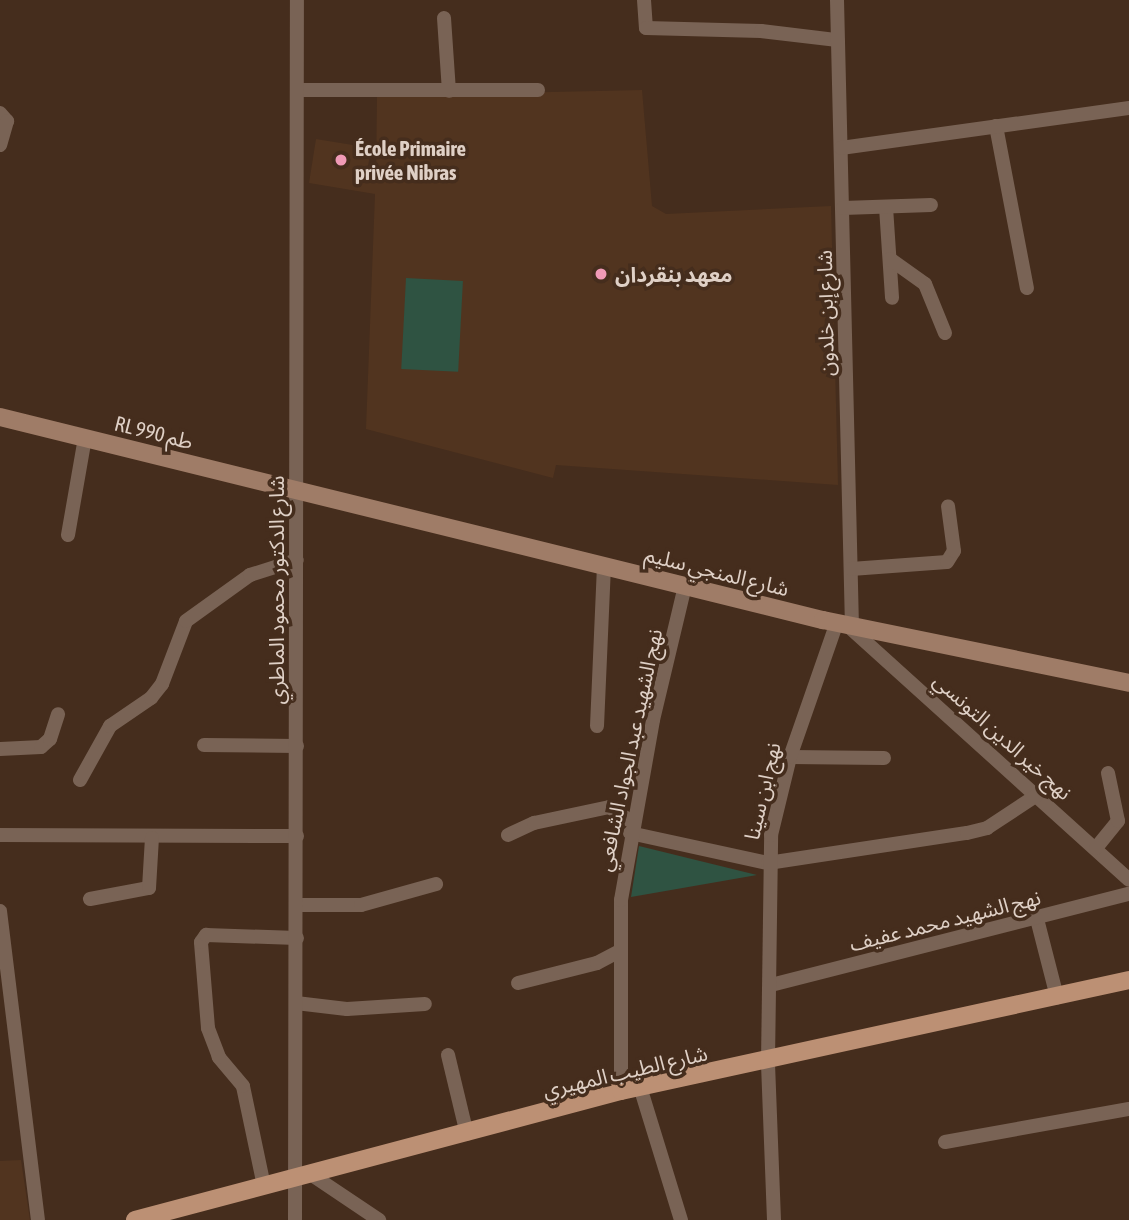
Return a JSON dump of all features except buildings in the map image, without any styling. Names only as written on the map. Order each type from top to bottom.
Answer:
[{"type":"main road","name":"شارع الطيب المهيري","points":[[135,1220],[621,1091],[641,1090],[1129,980]]},
{"type":"street","name":"شارع الدكتور محمود الماطري","points":[[295,1220],[292,1179],[297,938],[297,0]]},
{"type":"street","points":[[644,0],[646,28],[761,31],[837,40]]},
{"type":"street","name":"شارع إبن خلدون","points":[[837,0],[851,569],[845,624]]},
{"type":"street","points":[[444,18],[449,92]]},
{"type":"street","points":[[297,90],[538,90]]},
{"type":"street","points":[[841,148],[1129,108]]},
{"type":"street","points":[[0,113],[7,121],[0,145]]},
{"type":"street","points":[[996,126],[1027,288]]},
{"type":"street","points":[[843,208],[930,205]]},
{"type":"street","points":[[886,206],[892,298]]},
{"type":"street","points":[[890,259],[925,284],[945,333]]},
{"type":"street","name":"RL طم 990","points":[[1,422],[85,438],[297,492]]},
{"type":"street","points":[[68,535],[85,438]]},
{"type":"street","name":"شارع المنجي سليم","points":[[297,492],[845,624],[1129,683]]},
{"type":"street","points":[[851,569],[947,562],[954,551],[948,506]]},
{"type":"street","points":[[79,780],[110,726],[152,698],[162,684],[186,621],[227,596],[250,575],[297,560]]},
{"type":"street","points":[[597,726],[604,567]]},
{"type":"street","name":"نهج الشهيد عبد الجواد الشافعي","points":[[621,1091],[621,900],[631,827],[685,586]]},
{"type":"street","name":"نهج ابن سينا","points":[[774,1220],[768,1061],[771,985],[768,863],[790,757],[845,624]]},
{"type":"street","name":"نهج خير الدين التونسي","points":[[845,624],[1129,880]]},
{"type":"street","points":[[0,749],[41,747],[50,739],[58,714]]},
{"type":"street","points":[[204,745],[297,746]]},
{"type":"street","points":[[790,757],[884,758]]},
{"type":"street","points":[[1096,848],[1118,821],[1108,773]]},
{"type":"street","points":[[508,835],[534,823],[609,807],[631,827],[768,863],[967,833],[987,828],[1037,796]]},
{"type":"street","points":[[0,835],[152,838],[297,836]]},
{"type":"street","points":[[90,899],[149,888],[152,838]]},
{"type":"street","points":[[297,905],[362,905],[436,884]]},
{"type":"street","name":"نهج الشهيد محمد عفيف","points":[[771,985],[1129,894]]},
{"type":"street","points":[[0,911],[38,1220]]},
{"type":"street","points":[[1037,919],[1057,997]]},
{"type":"street","points":[[264,1186],[243,1086],[219,1057],[208,1028],[201,942],[206,934],[297,938]]},
{"type":"street","points":[[518,983],[597,963],[621,950]]},
{"type":"street","points":[[296,1003],[347,1009],[425,1004]]},
{"type":"street","points":[[448,1055],[467,1134]]},
{"type":"street","points":[[641,1090],[681,1220]]},
{"type":"street","points":[[946,1142],[1129,1109]]},
{"type":"street","points":[[312,1175],[379,1220]]},
{"type":"shaded area","name":"معهد بنقردان","points":[[642,90],[652,206],[666,214],[831,206],[838,485],[556,465],[553,478],[366,429],[375,194],[309,183],[316,139],[371,148],[367,172],[376,180],[377,96]]},
{"type":"shaded area","points":[[21,1160],[30,1220],[0,1220],[0,1161]]},
{"type":"green space","points":[[406,278],[463,281],[458,372],[401,369]]},
{"type":"green space","points":[[639,846],[757,875],[631,897]]},
{"type":"place","name":"École Primaire privée Nibras","points":[[341,160]]},
{"type":"place","name":"معهد بنقردان","points":[[601,274]]}]
